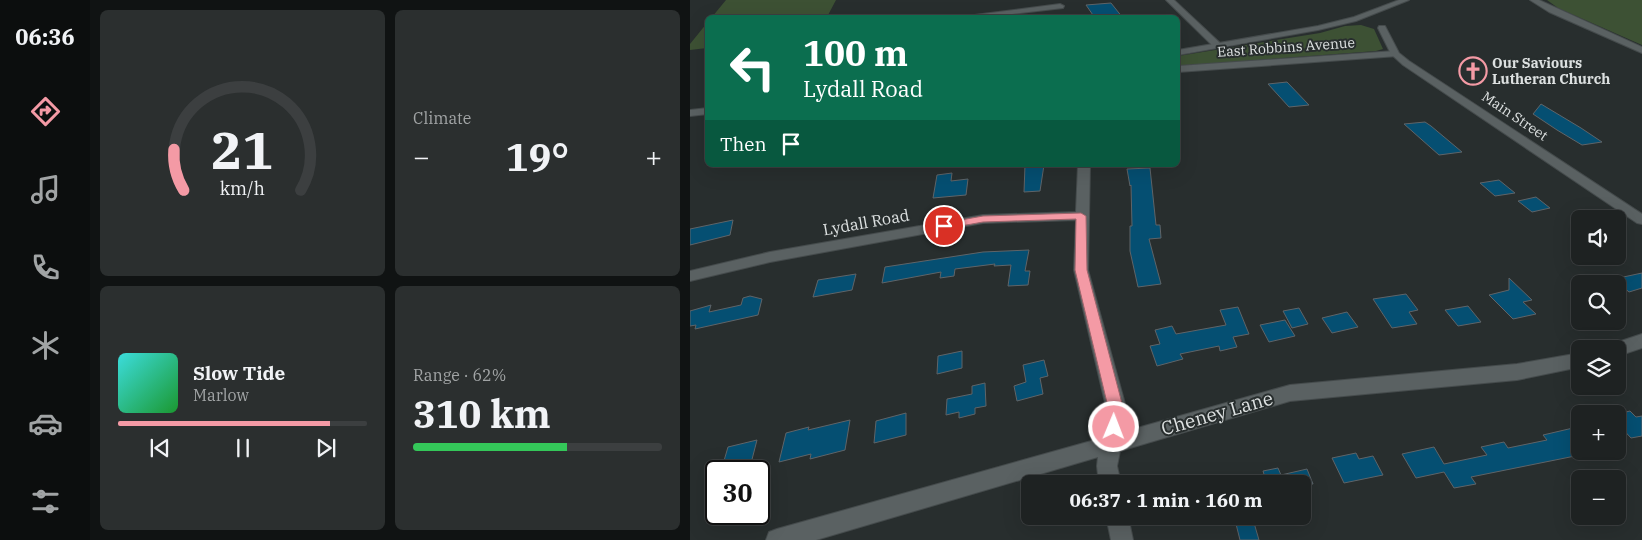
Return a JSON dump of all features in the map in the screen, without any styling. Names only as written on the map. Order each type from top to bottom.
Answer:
[{"type":"street","points":[[1170,0],[1218,46]]},
{"type":"street","name":"East Robbins Avenue","points":[[1180,53],[1318,28],[1356,19],[1378,19],[1386,4],[1405,0]]},
{"type":"street","points":[[1534,0],[1552,10],[1642,50]]},
{"type":"street","points":[[980,15],[1060,6]]},
{"type":"street","name":"Main Street","points":[[1378,19],[1395,54],[1406,63],[1642,220]]},
{"type":"street","name":"East Robbins Avenue","points":[[1180,68],[1333,56],[1395,54]]},
{"type":"street","points":[[690,113],[705,111]]},
{"type":"street","points":[[1084,167],[1081,216],[1081,270],[1117,411],[1107,466],[1108,475]]},
{"type":"street","name":"Lydall Road","points":[[690,276],[770,257],[983,219],[1081,216]]},
{"type":"street","points":[[1626,346],[1642,341]]},
{"type":"street","name":"Cheney Lane","points":[[777,540],[1290,392],[1517,372],[1571,362]]},
{"type":"street","points":[[1119,525],[1122,540]]},
{"type":"green space","points":[[726,0],[836,0],[828,15],[714,15]]},
{"type":"green space","points":[[1547,0],[1642,0],[1642,45],[1558,8]]},
{"type":"green space","points":[[705,25],[705,48],[690,50],[690,44]]},
{"type":"green space","points":[[1361,25],[1374,29],[1383,49],[1180,66],[1180,56],[1320,33],[1345,26]]},
{"type":"building","points":[[1111,3],[1121,15],[1093,15],[1086,5]]},
{"type":"building","points":[[1287,82],[1309,105],[1289,107],[1268,84]]},
{"type":"building","points":[[1541,104],[1602,142],[1582,145],[1557,130],[1533,114]]},
{"type":"building","points":[[1425,122],[1462,152],[1439,155],[1404,124]]},
{"type":"building","points":[[1025,167],[1044,167],[1040,191],[1024,192]]},
{"type":"building","points":[[1150,168],[1156,225],[1160,225],[1161,238],[1149,239],[1161,284],[1138,287],[1130,251],[1130,226],[1132,226],[1131,185],[1127,169]]},
{"type":"building","points":[[952,173],[951,181],[968,179],[966,195],[933,198],[937,175]]},
{"type":"building","points":[[1499,180],[1515,193],[1495,196],[1480,183]]},
{"type":"building","points":[[1536,197],[1550,208],[1532,212],[1518,201]]},
{"type":"building","points":[[733,220],[730,235],[690,245],[690,229]]},
{"type":"building","points":[[1029,250],[1025,271],[1030,271],[1028,285],[1008,286],[1011,265],[994,266],[995,264],[955,269],[954,276],[940,278],[941,272],[882,283],[885,267],[983,252]]},
{"type":"building","points":[[1642,273],[1642,288],[1629,292],[1626,289],[1626,276]]},
{"type":"building","points":[[856,274],[852,290],[813,297],[818,280]]},
{"type":"building","points":[[1509,278],[1532,300],[1523,302],[1536,314],[1513,319],[1489,295],[1509,290]]},
{"type":"building","points":[[1406,294],[1418,310],[1409,312],[1417,324],[1392,328],[1373,299]]},
{"type":"building","points":[[750,296],[762,299],[758,315],[695,329],[696,325],[690,326],[690,311],[711,305],[709,312],[741,305],[743,298]]},
{"type":"building","points":[[1468,306],[1481,322],[1458,326],[1445,310]]},
{"type":"building","points":[[1238,307],[1249,334],[1233,337],[1237,347],[1220,351],[1219,346],[1180,354],[1183,359],[1157,366],[1150,346],[1160,344],[1155,330],[1172,326],[1176,334],[1226,325],[1220,310]]},
{"type":"building","points":[[1299,308],[1308,324],[1292,328],[1283,311]]},
{"type":"building","points":[[1347,312],[1358,327],[1332,333],[1322,318]]},
{"type":"building","points":[[1285,320],[1295,336],[1269,342],[1260,325]]},
{"type":"building","points":[[962,351],[962,368],[937,374],[938,356]]},
{"type":"building","points":[[1044,360],[1048,376],[1040,378],[1043,394],[1017,401],[1014,386],[1026,382],[1023,365]]},
{"type":"building","points":[[985,383],[986,406],[975,408],[975,414],[959,418],[959,412],[946,415],[947,399],[972,394],[972,386]]},
{"type":"building","points":[[1630,411],[1636,417],[1642,416],[1642,436],[1631,438],[1626,433],[1626,412]]},
{"type":"building","points":[[906,413],[906,435],[874,443],[876,421]]},
{"type":"building","points":[[850,420],[845,450],[810,459],[811,454],[779,462],[786,433]]},
{"type":"building","points":[[1571,428],[1571,457],[1471,477],[1476,484],[1454,488],[1444,472],[1416,478],[1402,454],[1434,447],[1444,464],[1487,455],[1481,447],[1504,442],[1508,448],[1547,440],[1543,435]]},
{"type":"building","points":[[757,440],[752,460],[724,460],[728,447]]},
{"type":"building","points":[[1356,453],[1359,459],[1373,456],[1383,475],[1344,483],[1332,458]]},
{"type":"building","points":[[1278,468],[1281,475],[1264,475],[1263,471]]},
{"type":"building","points":[[1307,469],[1309,475],[1281,475]]},
{"type":"building","points":[[1236,525],[1255,525],[1259,540],[1240,540]]},
{"type":"place","name":"Our Saviours Lutheran Church","points":[[1473,71]]},
{"type":"route","points":[[944,226],[983,219],[1081,216],[1081,270],[1117,411],[1114,427]]}]
